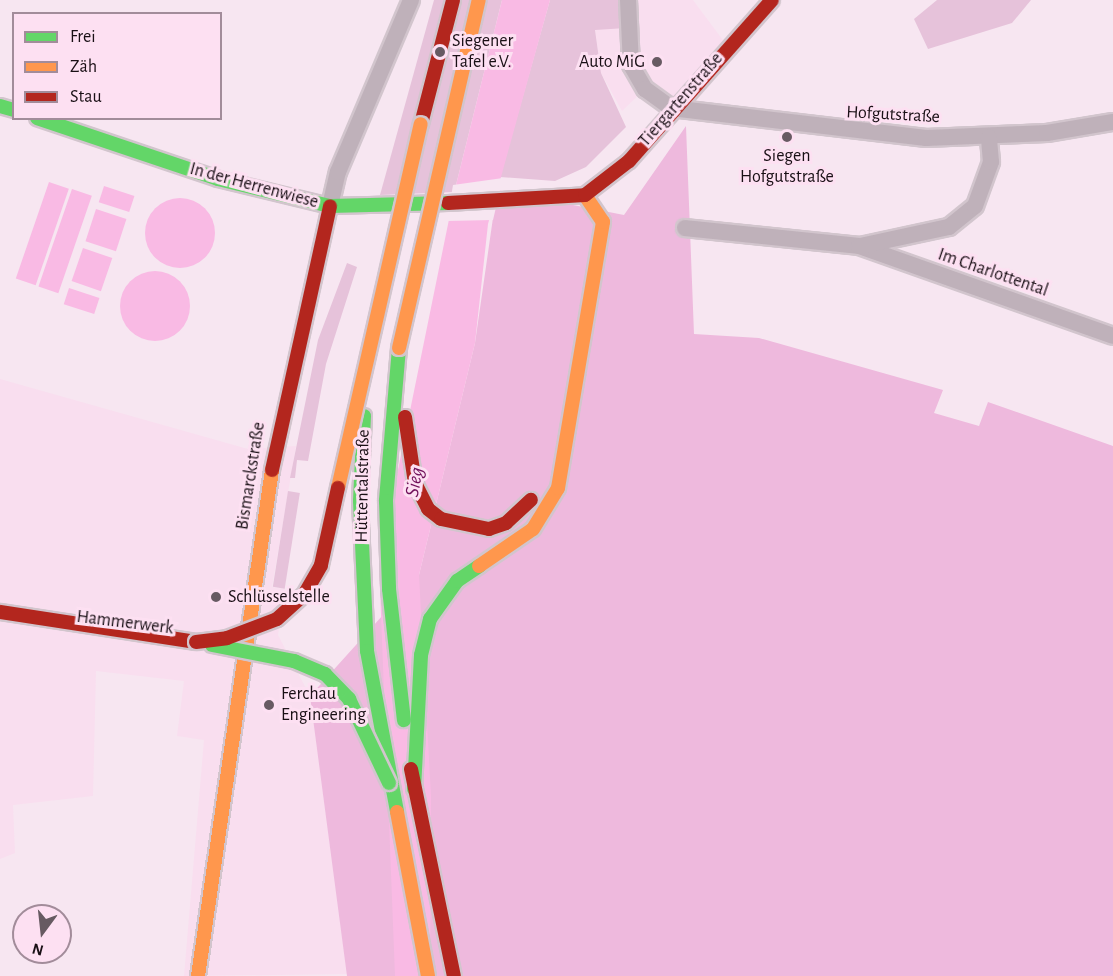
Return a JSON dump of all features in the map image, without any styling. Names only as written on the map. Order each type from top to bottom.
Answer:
[{"type":"main road","name":"Hüttentalstraße","points":[[429,976],[389,783],[363,590],[360,501],[369,371],[407,182],[453,0]]},
{"type":"main road","name":"Hüttentalstraße","points":[[454,976],[414,789],[388,589],[387,461],[399,348],[479,0]]},
{"type":"main road","name":"Tiergartenstraße","points":[[585,195],[629,161],[671,108],[772,0]]},
{"type":"main road","name":"In der Herrenwiese","points":[[43,120],[218,179],[330,206],[390,207],[531,202],[585,195]]},
{"type":"main road","points":[[583,217],[585,195]]},
{"type":"main road","points":[[414,789],[421,655],[430,619],[447,592],[488,558],[533,529],[558,488],[603,222],[585,195]]},
{"type":"main road","name":"Bismarckstraße","points":[[195,976],[290,355],[330,206]]},
{"type":"main road","points":[[399,348],[408,454],[422,498],[456,526],[489,529],[520,513],[537,487]]},
{"type":"main road","points":[[196,642],[227,638],[276,619],[315,580],[328,547],[369,371]]},
{"type":"main road","points":[[0,612],[196,642],[294,661],[325,674],[349,699],[389,783]]},
{"type":"street","name":"Bismarckstraße","points":[[330,206],[338,172],[411,0]]},
{"type":"street","points":[[628,0],[631,65],[645,89],[671,108]]},
{"type":"street","name":"Hofgutstraße","points":[[671,108],[867,135],[989,137],[1113,122]]},
{"type":"street","name":"Im Charlottental","points":[[859,246],[949,227],[975,206],[991,162],[989,137]]},
{"type":"street","name":"Im Charlottental","points":[[685,228],[859,246],[1113,336]]},
{"type":"street","name":"Hammerwerk","points":[[0,626],[245,659]]},
{"type":"shaded area","points":[[434,0],[502,0],[456,185],[454,192],[380,195]]},
{"type":"shaded area","points":[[550,0],[628,0],[626,28],[595,30],[601,73],[626,127],[586,167],[555,181],[500,177]]},
{"type":"shaded area","name":"Auto MiG","points":[[628,0],[693,0],[728,47],[671,108],[645,89],[622,111],[601,73],[595,29],[626,28]]},
{"type":"shaded area","points":[[937,0],[1031,0],[1012,23],[928,49],[914,19]]},
{"type":"shaded area","points":[[686,126],[694,334],[759,338],[943,390],[934,413],[979,426],[988,402],[1113,446],[1113,976],[347,976],[310,696],[419,575],[475,343],[497,190],[624,215]]},
{"type":"shaded area","points":[[347,263],[357,267],[326,364],[308,461],[297,460],[295,478],[290,478],[318,340]]},
{"type":"shaded area","points":[[0,379],[248,449],[296,446],[272,587],[285,589],[278,635],[310,696],[347,974],[184,976],[204,740],[177,736],[184,681],[96,671],[93,796],[13,805],[15,853],[0,859]]},
{"type":"shaded area","points":[[288,491],[300,493],[285,589],[273,587]]},
{"type":"water","name":"Sieg","points":[[502,0],[550,0],[488,224],[475,343],[419,575],[431,796],[430,976],[395,976],[379,563],[456,185]]},
{"type":"water","points":[[49,182],[69,189],[36,285],[16,278]]},
{"type":"water","points":[[104,186],[134,196],[129,212],[99,202]]},
{"type":"water","points":[[72,189],[92,196],[58,293],[38,286]]},
{"type":"water","points":[[173,198],[187,198],[200,204],[209,213],[215,226],[213,246],[205,258],[187,268],[173,268],[160,262],[151,253],[145,240],[145,226],[151,213],[160,204]]},
{"type":"water","points":[[96,209],[126,219],[116,251],[85,241]]},
{"type":"water","points":[[83,248],[112,258],[101,291],[72,281]]},
{"type":"water","points":[[148,271],[162,271],[175,277],[184,286],[190,299],[188,319],[180,331],[162,341],[148,341],[135,335],[126,326],[120,313],[120,299],[126,286],[135,277]]},
{"type":"water","points":[[69,288],[99,298],[94,314],[64,304]]},
{"type":"pier","points":[[503,178],[493,220],[447,221],[453,185]]},
{"type":"traffic: fast","points":[[0,106],[12,109]]},
{"type":"traffic: fast","points":[[43,120],[218,179],[330,206],[448,203]]},
{"type":"traffic: fast","points":[[399,348],[386,501],[389,589],[404,720]]},
{"type":"traffic: fast","points":[[364,416],[360,501],[367,651],[397,812]]},
{"type":"traffic: fast","points":[[414,789],[421,655],[430,619],[457,581],[479,566]]},
{"type":"traffic: fast","points":[[212,645],[294,661],[325,674],[349,699],[389,783]]},
{"type":"traffic: slow","points":[[399,348],[479,0]]},
{"type":"traffic: slow","points":[[338,488],[421,124]]},
{"type":"traffic: slow","points":[[479,566],[533,529],[558,488],[603,222],[585,195]]},
{"type":"traffic: slow","points":[[198,976],[272,470]]},
{"type":"traffic: slow","points":[[397,812],[428,976]]},
{"type":"traffic: jam","points":[[421,124],[453,0]]},
{"type":"traffic: jam","points":[[448,203],[585,195],[629,161],[772,0]]},
{"type":"traffic: jam","points":[[272,470],[330,206]]},
{"type":"traffic: jam","points":[[405,417],[415,483],[428,509],[441,519],[489,529],[506,523],[531,500]]},
{"type":"traffic: jam","points":[[196,642],[227,638],[277,619],[304,595],[321,565],[338,488]]},
{"type":"traffic: jam","points":[[0,612],[196,642]]},
{"type":"traffic: jam","points":[[411,769],[454,976]]},
{"type":"place","name":"Siegener Tafel e.V.","points":[[440,52]]},
{"type":"place","name":"Auto MiG","points":[[657,62]]},
{"type":"place","name":"Siegen Hofgutstraße","points":[[787,137]]},
{"type":"place","name":"Schlüsselstelle","points":[[216,597]]},
{"type":"place","name":"Ferchau Engineering","points":[[269,705]]}]
